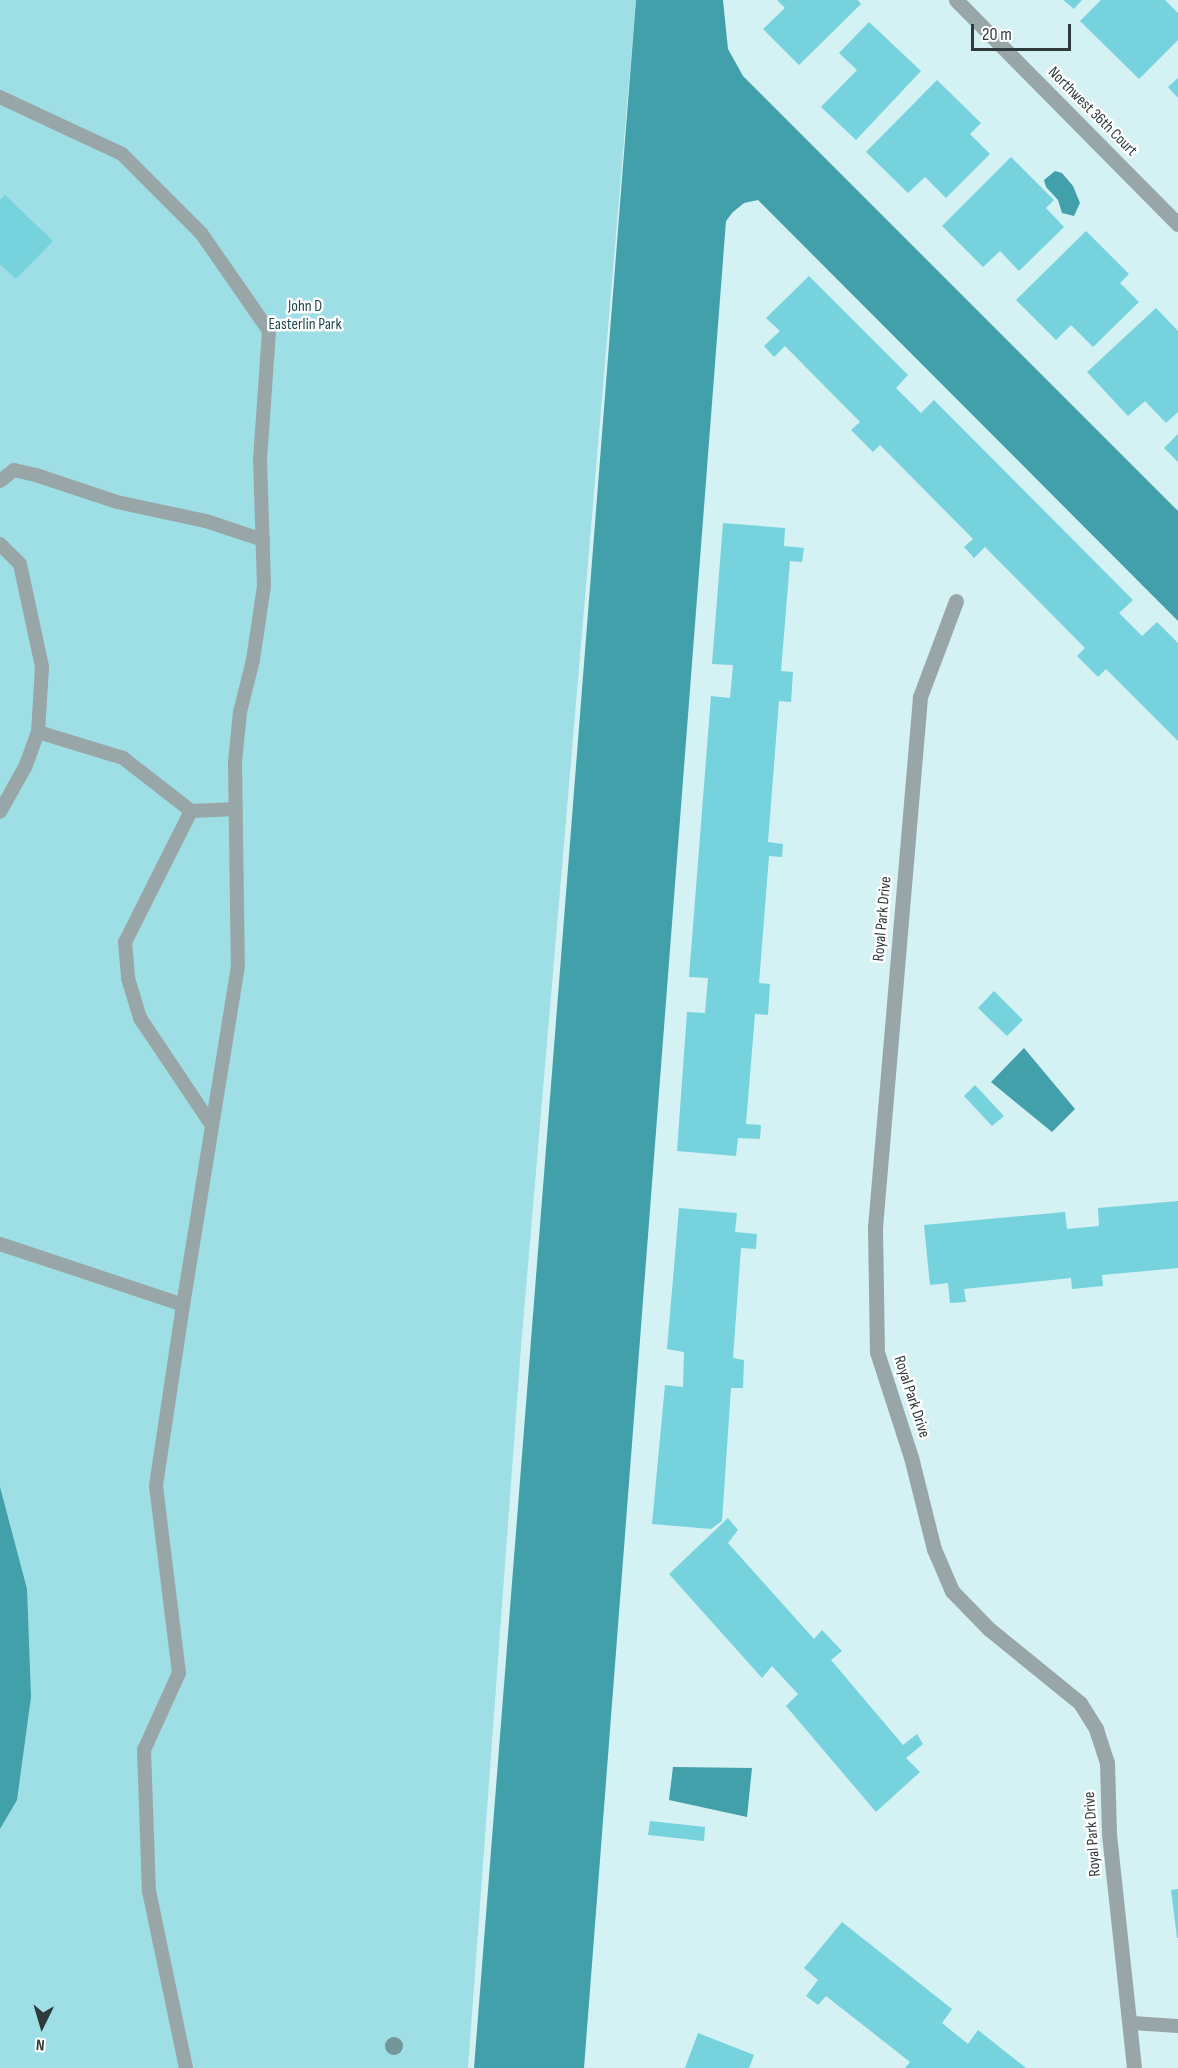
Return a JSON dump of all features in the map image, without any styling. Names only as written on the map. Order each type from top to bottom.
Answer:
[{"type":"street","name":"Northwest 36th Court","points":[[956,0],[1178,224]]},
{"type":"street","name":"Royal Park Drive","points":[[956,602],[920,698],[875,1227],[877,1352],[911,1457],[934,1549],[952,1591],[989,1629],[1080,1703],[1096,1729],[1107,1762],[1109,1834],[1132,2023],[1134,2068]]},
{"type":"lane","points":[[0,98],[122,154],[201,233],[269,331],[260,459],[264,586],[253,660],[240,712],[236,808],[238,966],[211,1124],[156,1486],[179,1673],[144,1750],[148,1891],[186,2068]]},
{"type":"lane","points":[[0,481],[15,470],[117,502],[206,521],[263,540]]},
{"type":"lane","points":[[0,544],[20,564],[42,667],[38,732],[25,767],[0,812]]},
{"type":"lane","points":[[38,732],[123,758],[191,811],[236,808]]},
{"type":"lane","points":[[191,811],[125,942],[128,978],[140,1018],[211,1124]]},
{"type":"lane","points":[[0,1244],[183,1305]]},
{"type":"lane","points":[[1132,2023],[1178,2026]]},
{"type":"green space","name":"John D Easterlin Park","points":[[0,0],[636,0],[521,1347],[468,2068],[0,2068]]},
{"type":"shaded area","points":[[636,0],[723,0],[728,49],[743,76],[1178,511],[1178,621],[758,200],[744,203],[733,212],[726,221],[584,2068],[474,2068]]},
{"type":"shaded area","points":[[1055,171],[1062,173],[1073,186],[1080,203],[1074,216],[1062,213],[1058,200],[1046,187],[1044,180]]},
{"type":"shaded area","points":[[1024,1048],[1075,1109],[1052,1132],[991,1082]]},
{"type":"shaded area","points":[[0,1487],[27,1589],[31,1697],[17,1800],[0,1829]]},
{"type":"shaded area","points":[[673,1767],[752,1768],[747,1817],[669,1800]]},
{"type":"building","points":[[777,0],[858,0],[861,4],[799,65],[763,29],[785,8]]},
{"type":"building","points":[[1063,0],[1082,0],[1074,9]]},
{"type":"building","points":[[1101,0],[1165,0],[1178,13],[1178,40],[1139,79],[1080,21]]},
{"type":"building","points":[[869,22],[921,71],[856,140],[821,107],[857,70],[839,53]]},
{"type":"building","points":[[1178,78],[1178,98],[1168,87]]},
{"type":"building","points":[[937,80],[981,123],[970,134],[990,154],[946,198],[925,177],[908,193],[866,152]]},
{"type":"building","points":[[1011,157],[1054,200],[1046,208],[1064,227],[1019,271],[1000,251],[983,267],[942,226]]},
{"type":"building","points":[[5,195],[53,241],[16,279],[0,264],[0,200]]},
{"type":"building","points":[[1086,231],[1129,274],[1120,283],[1139,302],[1093,347],[1071,325],[1056,340],[1016,300]]},
{"type":"building","points":[[809,276],[908,375],[896,388],[921,413],[934,400],[1133,600],[1119,613],[1142,636],[1157,622],[1178,643],[1178,741],[1106,669],[1098,677],[1077,656],[1085,648],[985,547],[974,558],[964,547],[973,539],[880,445],[873,452],[851,430],[860,422],[785,346],[774,357],[764,346],[780,331],[766,318]]},
{"type":"building","points":[[1156,308],[1178,331],[1178,412],[1166,423],[1145,401],[1128,416],[1087,372]]},
{"type":"building","points":[[1178,434],[1178,462],[1164,448]]},
{"type":"building","points":[[723,523],[785,528],[784,546],[804,548],[802,562],[790,561],[781,671],[793,672],[791,702],[779,701],[768,842],[783,844],[782,857],[769,856],[759,983],[770,984],[768,1015],[755,1014],[746,1124],[761,1125],[760,1139],[738,1138],[736,1156],[677,1151],[687,1012],[705,1013],[708,978],[689,977],[711,696],[730,698],[733,665],[712,664]]},
{"type":"building","points":[[994,991],[1023,1020],[1007,1036],[978,1008]]},
{"type":"building","points":[[975,1085],[1004,1116],[992,1126],[964,1096]]},
{"type":"building","points":[[1178,1201],[1178,1268],[1102,1275],[1103,1286],[1072,1289],[1071,1278],[964,1289],[966,1302],[950,1303],[948,1283],[930,1285],[924,1225],[1065,1212],[1067,1229],[1099,1226],[1098,1208]]},
{"type":"building","points":[[679,1208],[737,1213],[735,1232],[757,1234],[756,1249],[741,1248],[733,1358],[744,1360],[743,1388],[731,1388],[722,1521],[711,1529],[652,1524],[665,1385],[683,1387],[684,1352],[667,1349]]},
{"type":"building","points":[[728,1518],[738,1530],[728,1543],[814,1639],[822,1630],[842,1651],[831,1660],[903,1745],[917,1734],[923,1744],[906,1758],[920,1772],[876,1812],[786,1706],[798,1694],[772,1666],[762,1678],[669,1574]]},
{"type":"building","points":[[650,1821],[705,1827],[704,1841],[648,1835]]},
{"type":"building","points":[[1178,1889],[1178,1938],[1177,1938],[1171,1890]]},
{"type":"building","points":[[842,1922],[952,2009],[942,2023],[968,2044],[978,2030],[1026,2068],[905,2068],[910,2062],[826,1996],[818,2005],[806,1996],[818,1980],[804,1968]]},
{"type":"building","points":[[698,2033],[754,2055],[749,2068],[685,2068]]}]
